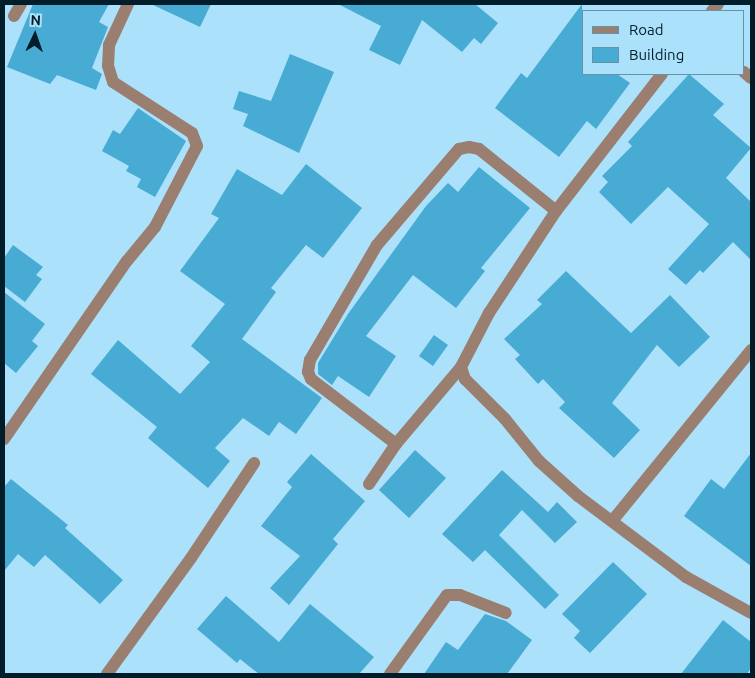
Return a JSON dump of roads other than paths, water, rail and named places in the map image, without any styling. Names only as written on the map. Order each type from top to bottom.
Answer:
[{"type":"street","points":[[14,16],[21,4]]},
{"type":"street","points":[[4,438],[127,261],[156,227],[197,146],[192,133],[113,82],[108,66],[109,45],[128,4]]},
{"type":"street","points":[[369,484],[396,444],[461,367],[489,313],[556,211],[661,75]]},
{"type":"street","points":[[396,444],[311,379],[308,372],[310,360],[377,246],[459,149],[469,147],[479,149],[556,211]]},
{"type":"street","points":[[613,520],[751,350]]},
{"type":"street","points":[[461,367],[465,379],[506,419],[539,461],[578,496],[613,520],[686,577],[751,613]]},
{"type":"street","points":[[107,674],[191,558],[254,462]]},
{"type":"street","points":[[390,674],[446,596],[460,595],[506,612]]}]
